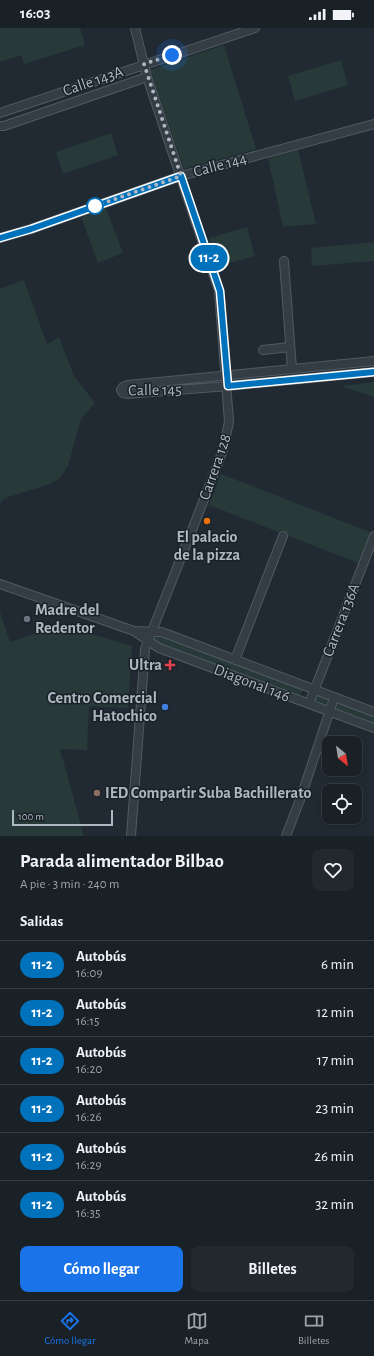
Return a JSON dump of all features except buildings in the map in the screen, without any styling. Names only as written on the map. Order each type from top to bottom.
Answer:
[{"type":"street","name":"Carrera 128","points":[[131,836],[143,657],[147,641],[152,632],[227,438],[229,422],[228,386],[220,291],[147,77],[135,28]]},
{"type":"street","name":"Calle 143A","points":[[0,113],[255,28]]},
{"type":"street","name":"Calle 143A","points":[[0,126],[4,126],[147,77]]},
{"type":"street","name":"Calle 144","points":[[0,238],[31,229],[181,176],[374,124]]},
{"type":"street","points":[[284,261],[292,369]]},
{"type":"street","points":[[263,350],[290,347]]},
{"type":"street","name":"Calle 145","points":[[374,361],[128,385],[122,387],[121,390],[123,393],[127,394],[374,372]]},
{"type":"street","points":[[235,660],[283,536]]},
{"type":"street","name":"Carrera 136A","points":[[309,704],[374,536]]},
{"type":"street","name":"Diagonal 146","points":[[0,584],[134,631],[167,634],[374,712]]},
{"type":"street","name":"Diagonal 146","points":[[134,631],[159,648],[374,728]]},
{"type":"street","points":[[286,836],[301,797],[334,698]]},
{"type":"shaded area","points":[[0,28],[80,28],[85,45],[24,64],[21,55],[0,62]]},
{"type":"shaded area","points":[[224,45],[256,149],[184,169],[150,70]]},
{"type":"shaded area","points":[[341,60],[348,85],[295,101],[288,76]]},
{"type":"shaded area","points":[[111,133],[118,155],[63,174],[56,152]]},
{"type":"shaded area","points":[[298,150],[316,224],[283,227],[268,158]]},
{"type":"shaded area","points":[[106,208],[123,253],[98,263],[81,217]]},
{"type":"shaded area","points":[[247,227],[255,256],[218,266],[209,238]]},
{"type":"shaded area","points":[[374,242],[374,261],[312,266],[311,248]]},
{"type":"shaded area","points":[[24,280],[47,344],[59,337],[74,376],[95,403],[81,419],[68,466],[60,478],[50,484],[5,498],[0,503],[0,289]]},
{"type":"shaded area","points":[[374,382],[374,397],[341,386]]},
{"type":"shaded area","points":[[221,474],[370,532],[358,563],[209,505]]},
{"type":"shaded area","points":[[0,612],[10,642],[60,625],[132,646],[128,708],[89,706],[87,750],[60,749],[84,836],[0,836]]},
{"type":"shaded area","points":[[155,636],[174,640],[304,689],[300,696],[153,641]]},
{"type":"shaded area","points":[[316,694],[326,697],[328,701],[326,704],[323,705],[314,701]]},
{"type":"shaded area","points":[[335,703],[374,716],[374,724],[335,710],[333,707]]},
{"type":"bus line","name":"11-2","points":[[0,238],[31,229],[181,176],[220,291],[228,386],[374,372]]},
{"type":"place","name":"El palacio de la pizza","points":[[207,521]]},
{"type":"place","name":"Madre del Redentor","points":[[27,619]]},
{"type":"place","name":"Ultra","points":[[170,665]]},
{"type":"place","name":"Centro Comercial Hatochico","points":[[165,707]]},
{"type":"place","name":"IED Compartir Suba Bachillerato","points":[[97,793]]},
{"type":"route","points":[[95,206],[181,176],[147,77],[144,64],[172,55]]}]
